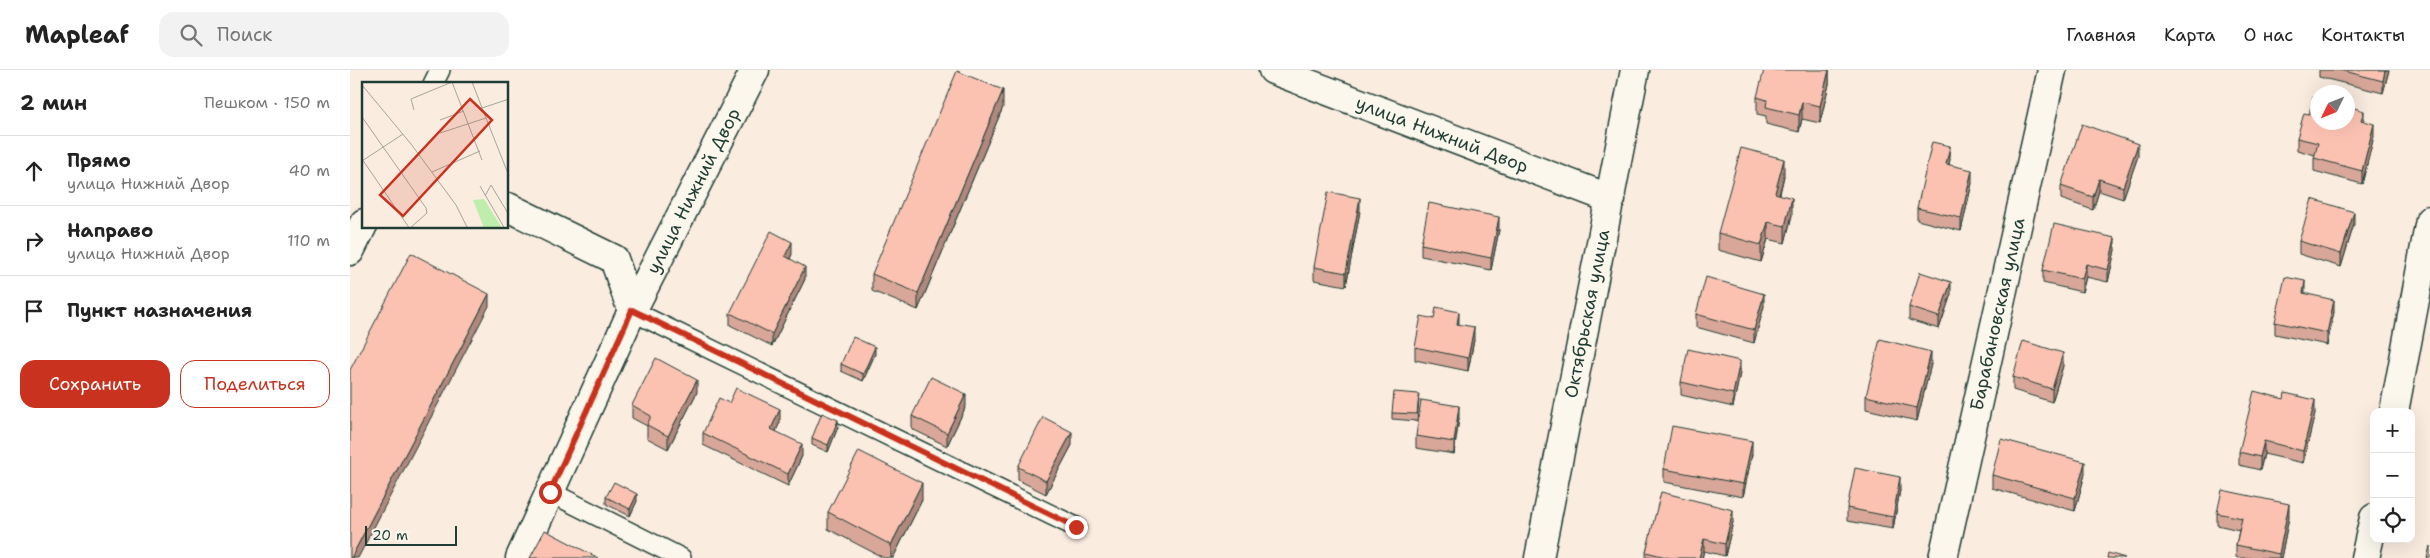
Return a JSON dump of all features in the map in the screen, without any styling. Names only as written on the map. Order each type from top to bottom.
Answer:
[{"type":"street","name":"улица Нижний Двор","points":[[520,558],[632,310],[755,70]]},
{"type":"street","name":"улица Нижний Двор","points":[[1273,70],[1611,199]]},
{"type":"street","name":"Октябрьская улица","points":[[1539,558],[1635,70]]},
{"type":"street","name":"Барабановская улица","points":[[1943,558],[2052,70]]},
{"type":"street","name":"улица Нижний Двор","points":[[509,207],[614,259],[632,310]]},
{"type":"street","points":[[2395,408],[2430,220]]},
{"type":"street","points":[[350,251],[362,227]]},
{"type":"street","points":[[2365,558],[2370,536]]},
{"type":"lane","points":[[434,82],[440,70]]},
{"type":"lane","points":[[632,310],[1076,527]]},
{"type":"lane","points":[[550,492],[681,558]]},
{"type":"building","points":[[1764,70],[1829,70],[1820,106],[1802,102],[1799,115],[1766,107],[1767,100],[1757,97]]},
{"type":"building","points":[[2340,70],[2385,70],[2383,81]]},
{"type":"building","points":[[957,71],[1003,90],[918,293],[872,274]]},
{"type":"building","points":[[2355,108],[2364,111],[2361,120],[2374,124],[2362,171],[2314,158],[2318,143],[2297,138],[2304,113],[2309,114],[2310,110],[2310,130],[2355,130]]},
{"type":"building","points":[[2082,124],[2138,144],[2123,187],[2099,179],[2093,197],[2061,186]]},
{"type":"building","points":[[1932,142],[1950,146],[1946,164],[1972,170],[1961,218],[1917,208]]},
{"type":"building","points":[[1741,148],[1784,159],[1775,193],[1792,198],[1785,226],[1768,222],[1761,245],[1718,233]]},
{"type":"building","points":[[1328,192],[1360,198],[1346,273],[1314,267]]},
{"type":"building","points":[[2312,199],[2354,212],[2341,254],[2299,241]]},
{"type":"building","points":[[1429,203],[1499,217],[1491,258],[1421,244]]},
{"type":"building","points":[[2054,224],[2115,238],[2108,270],[2086,264],[2082,279],[2043,270]]},
{"type":"building","points":[[771,231],[792,242],[785,256],[805,267],[772,334],[730,313]]},
{"type":"building","points":[[411,253],[489,294],[350,558],[350,370]]},
{"type":"building","points":[[1920,272],[1951,282],[1939,317],[1909,307]]},
{"type":"building","points":[[1706,277],[1764,294],[1754,330],[1696,314]]},
{"type":"building","points":[[2285,277],[2305,281],[2303,293],[2334,300],[2327,333],[2275,322]]},
{"type":"building","points":[[1436,307],[1459,312],[1457,324],[1474,327],[1468,358],[1415,347],[1421,316],[1434,319]]},
{"type":"building","points":[[853,337],[875,347],[863,374],[841,364]]},
{"type":"building","points":[[1880,339],[1931,352],[1917,408],[1866,396]]},
{"type":"building","points":[[2023,341],[2063,353],[2052,389],[2013,377]]},
{"type":"building","points":[[1688,349],[1740,361],[1733,394],[1681,382]]},
{"type":"building","points":[[656,358],[697,380],[668,436],[647,425],[651,416],[632,405]]},
{"type":"building","points":[[931,377],[966,394],[947,433],[912,416]]},
{"type":"building","points":[[736,388],[780,409],[771,429],[802,444],[788,474],[703,433],[719,398],[729,403]]},
{"type":"building","points":[[2254,391],[2284,399],[2285,393],[2315,400],[2303,451],[2264,441],[2260,457],[2239,452]]},
{"type":"building","points":[[1394,392],[1419,394],[1417,414],[1392,413]]},
{"type":"building","points":[[1421,400],[1459,406],[1454,442],[1416,436]]},
{"type":"building","points":[[822,413],[838,420],[828,445],[812,438]]},
{"type":"building","points":[[1043,417],[1072,432],[1046,481],[1018,467]]},
{"type":"building","points":[[1672,426],[1752,441],[1743,484],[1664,469]]},
{"type":"building","points":[[2001,439],[2085,462],[2075,498],[1992,475]]},
{"type":"building","points":[[859,451],[922,483],[891,545],[828,512]]},
{"type":"building","points":[[1855,468],[1900,477],[1893,517],[1847,508]]},
{"type":"building","points":[[614,482],[637,494],[630,509],[606,497]]},
{"type":"building","points":[[2222,490],[2289,504],[2279,554],[2236,545],[2242,518],[2217,513]]},
{"type":"building","points":[[1661,492],[1733,510],[1725,544],[1704,539],[1699,558],[1670,558],[1646,552]]},
{"type":"building","points":[[545,530],[598,558],[530,558]]},
{"type":"building","points":[[2430,546],[2430,558],[2427,558]]},
{"type":"building","points":[[2108,553],[2125,558],[2107,558]]},
{"type":"route","points":[[550,492],[632,310],[1076,527]]}]
